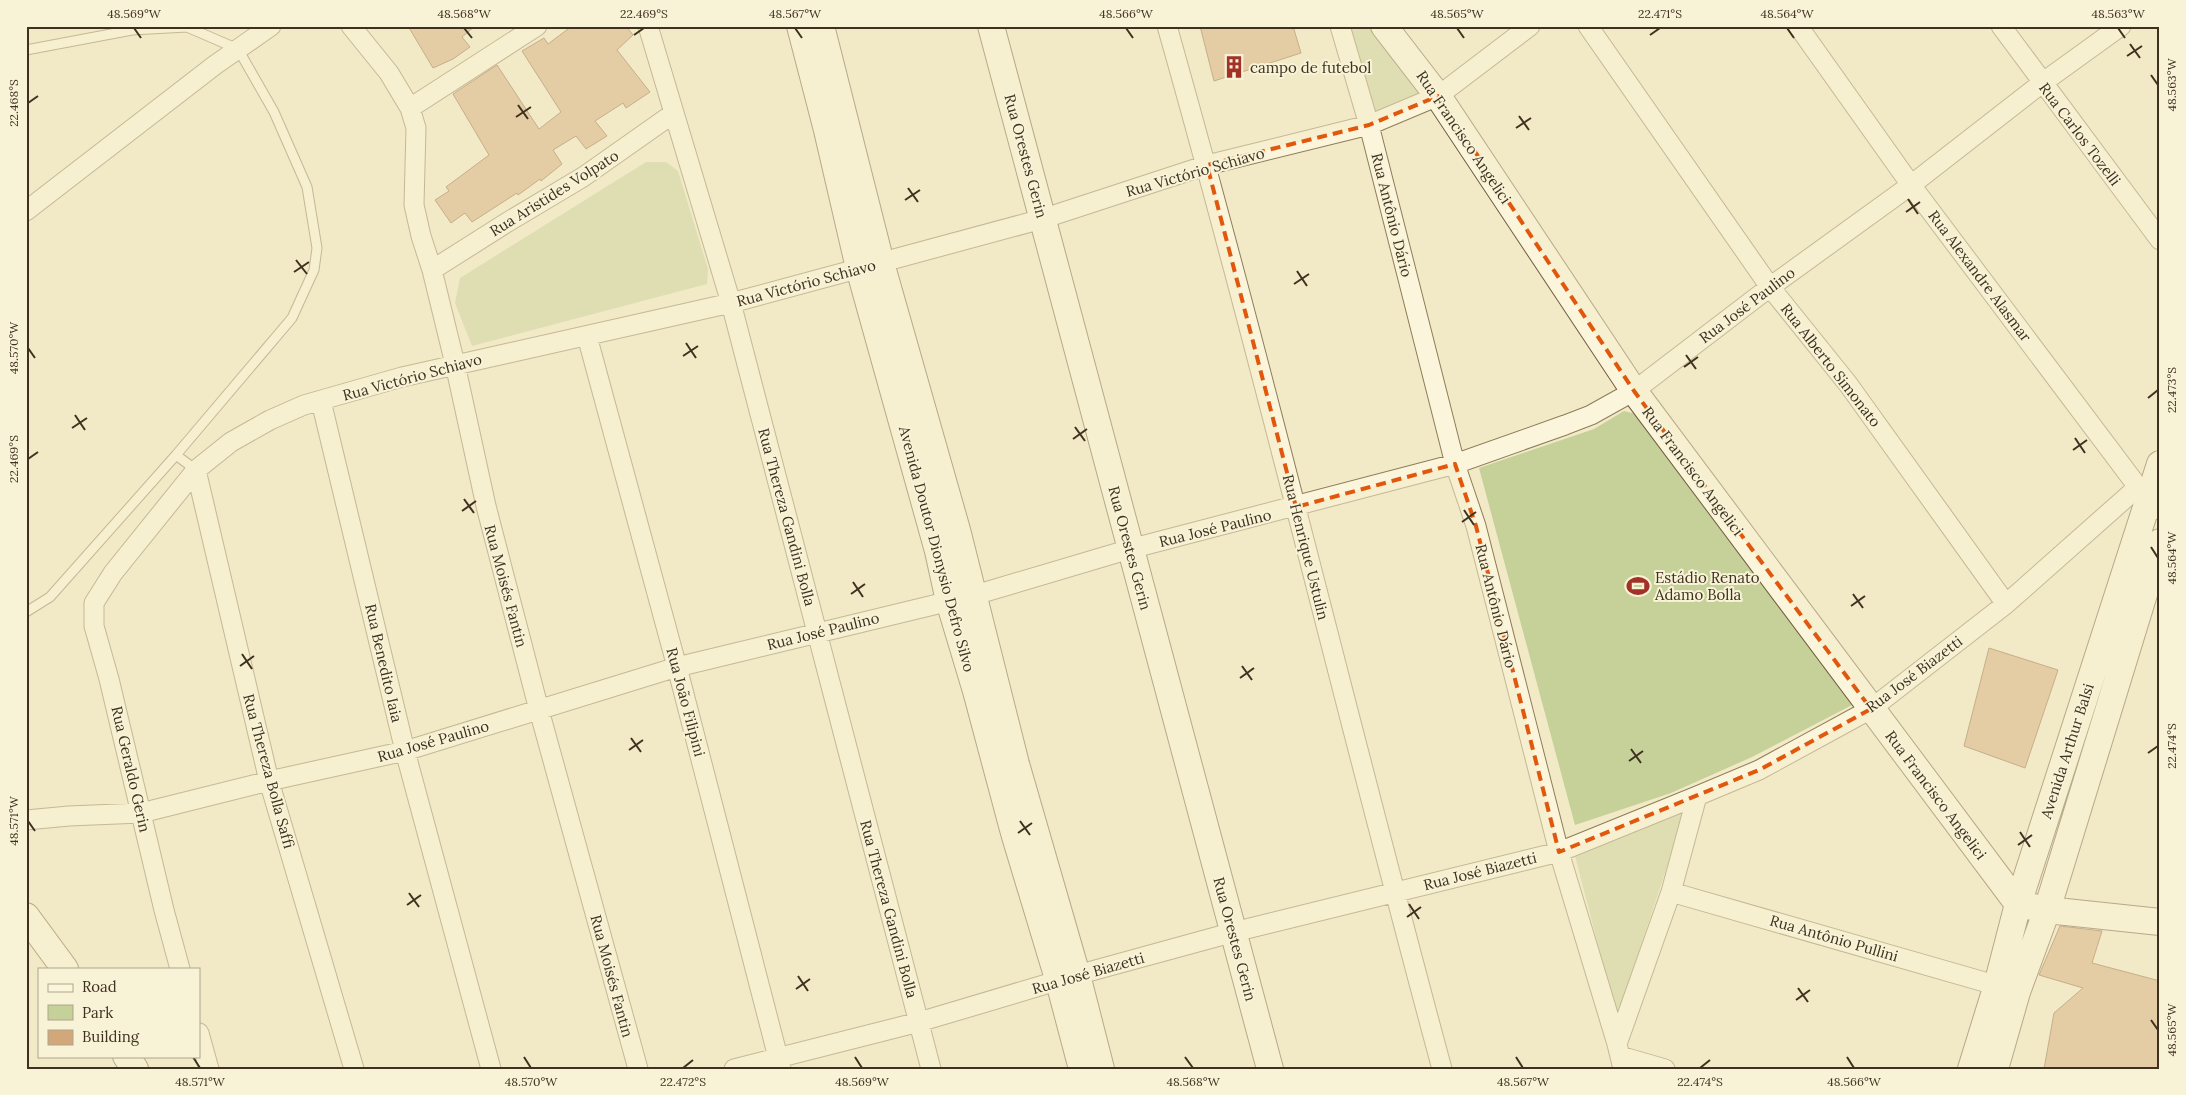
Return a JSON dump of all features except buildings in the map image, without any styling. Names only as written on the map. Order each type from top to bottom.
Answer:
[{"type":"street","points":[[26,211],[238,49],[271,26]]},
{"type":"street","name":"Rua Moisés Fantin","points":[[351,26],[389,73],[410,108],[416,128],[414,205],[455,364],[486,506],[539,710],[638,1069]]},
{"type":"street","points":[[410,108],[537,26]]},
{"type":"street","name":"Rua Thereza Gandini Bolla","points":[[648,26],[730,303],[931,1069]]},
{"type":"street","name":"Avenida Doutor Dionysio Defro Silvo","points":[[800,26],[828,130],[870,265],[918,387],[975,595],[1068,978],[1082,1069]]},
{"type":"street","name":"Avenida Doutor Dionysio Defro Silvo","points":[[821,26],[870,265],[949,601],[976,691],[1014,833],[1102,1069]]},
{"type":"street","name":"Rua Orestes Gerin","points":[[991,26],[1270,1069]]},
{"type":"street","name":"Rua Henrique Ustulin","points":[[1167,26],[1296,507],[1442,1069]]},
{"type":"street","name":"Rua Antônio Dário","points":[[1340,26],[1369,125],[1455,464],[1476,526],[1559,852],[1620,1056]]},
{"type":"street","name":"Rua Francisco Angelici","points":[[1384,26],[1438,96],[1634,391],[2018,904]]},
{"type":"street","name":"Rua Victório Schiavo","points":[[113,573],[196,470],[231,442],[270,420],[304,405],[455,364],[730,303],[1042,219],[1206,166],[1369,125],[1438,96],[1530,26]]},
{"type":"street","name":"Rua Alberto Simonato","points":[[1588,26],[1770,286],[1848,384],[2006,604]]},
{"type":"street","name":"Rua Alexandre Alasmar","points":[[1798,26],[1912,185],[2149,498]]},
{"type":"street","name":"Rua Carlos Tozelli","points":[[2001,26],[2160,240]]},
{"type":"street","name":"Rua José Paulino","points":[[142,818],[161,808],[269,781],[405,751],[677,667],[975,595],[1130,549],[1455,464],[1591,415],[1634,391],[1770,286],[1912,185],[2042,83],[2121,26]]},
{"type":"street","name":"Rua Aristides Volpato","points":[[432,270],[582,177],[674,113]]},
{"type":"street","name":"Rua João Filipini","points":[[587,336],[677,667],[780,1064]]},
{"type":"street","name":"Rua Benedito Iaia","points":[[321,401],[405,751],[491,1069]]},
{"type":"street","name":"Avenida Arthur Balsi","points":[[1995,1069],[2018,904],[2160,464]]},
{"type":"street","name":"Rua Thereza Bolla Saffi","points":[[196,470],[269,781],[354,1069]]},
{"type":"street","name":"Rua José Biazetti","points":[[734,1069],[780,1064],[1068,978],[1234,932],[1559,852],[1759,770],[1871,708],[2006,604],[2149,498]]},
{"type":"street","name":"Avenida Arthur Balsi","points":[[1972,1069],[2007,988],[2047,910],[2160,542]]},
{"type":"street","name":"Rua Geraldo Gerin","points":[[113,573],[94,603],[94,626],[109,679],[180,968]]},
{"type":"street","points":[[2058,779],[2084,789]]},
{"type":"street","points":[[1665,1069],[1620,1056],[1671,892],[1697,796]]},
{"type":"street","points":[[26,820],[70,816],[142,818]]},
{"type":"street","points":[[26,832],[142,818]]},
{"type":"street","name":"Rua Antônio Pullini","points":[[1671,892],[2007,988]]},
{"type":"street","points":[[2018,904],[2047,910],[2160,922]]},
{"type":"street","points":[[26,916],[64,968]]},
{"type":"street","points":[[200,1037],[209,1069]]},
{"type":"street","points":[[127,1058],[135,1069]]},
{"type":"lane","points":[[26,50],[132,30],[187,27],[238,49],[274,112],[307,187],[317,248],[314,270],[292,318],[176,455],[50,597],[26,612]]},
{"type":"lane","points":[[176,455],[196,470]]},
{"type":"highlighted area","points":[[1438,96],[1634,391],[1871,709],[1759,770],[1559,852],[1476,526],[1455,464],[1296,507],[1207,165],[1369,125]]},
{"type":"green space","points":[[1347,26],[1382,26],[1434,93],[1375,119]]},
{"type":"green space","points":[[646,162],[666,162],[678,171],[708,269],[707,284],[472,346],[455,303],[460,278]]},
{"type":"green space","name":"Estádio Renato Adamo Bolla","points":[[1624,411],[1636,414],[1854,704],[1752,757],[1671,793],[1575,825],[1479,468],[1594,429]]},
{"type":"green space","points":[[1685,812],[1617,1018],[1574,852]]},
{"type":"place","name":"campo de futebol","points":[[1234,67]]},
{"type":"place","name":"Estádio Renato Adamo Bolla","points":[[1638,586]]}]
